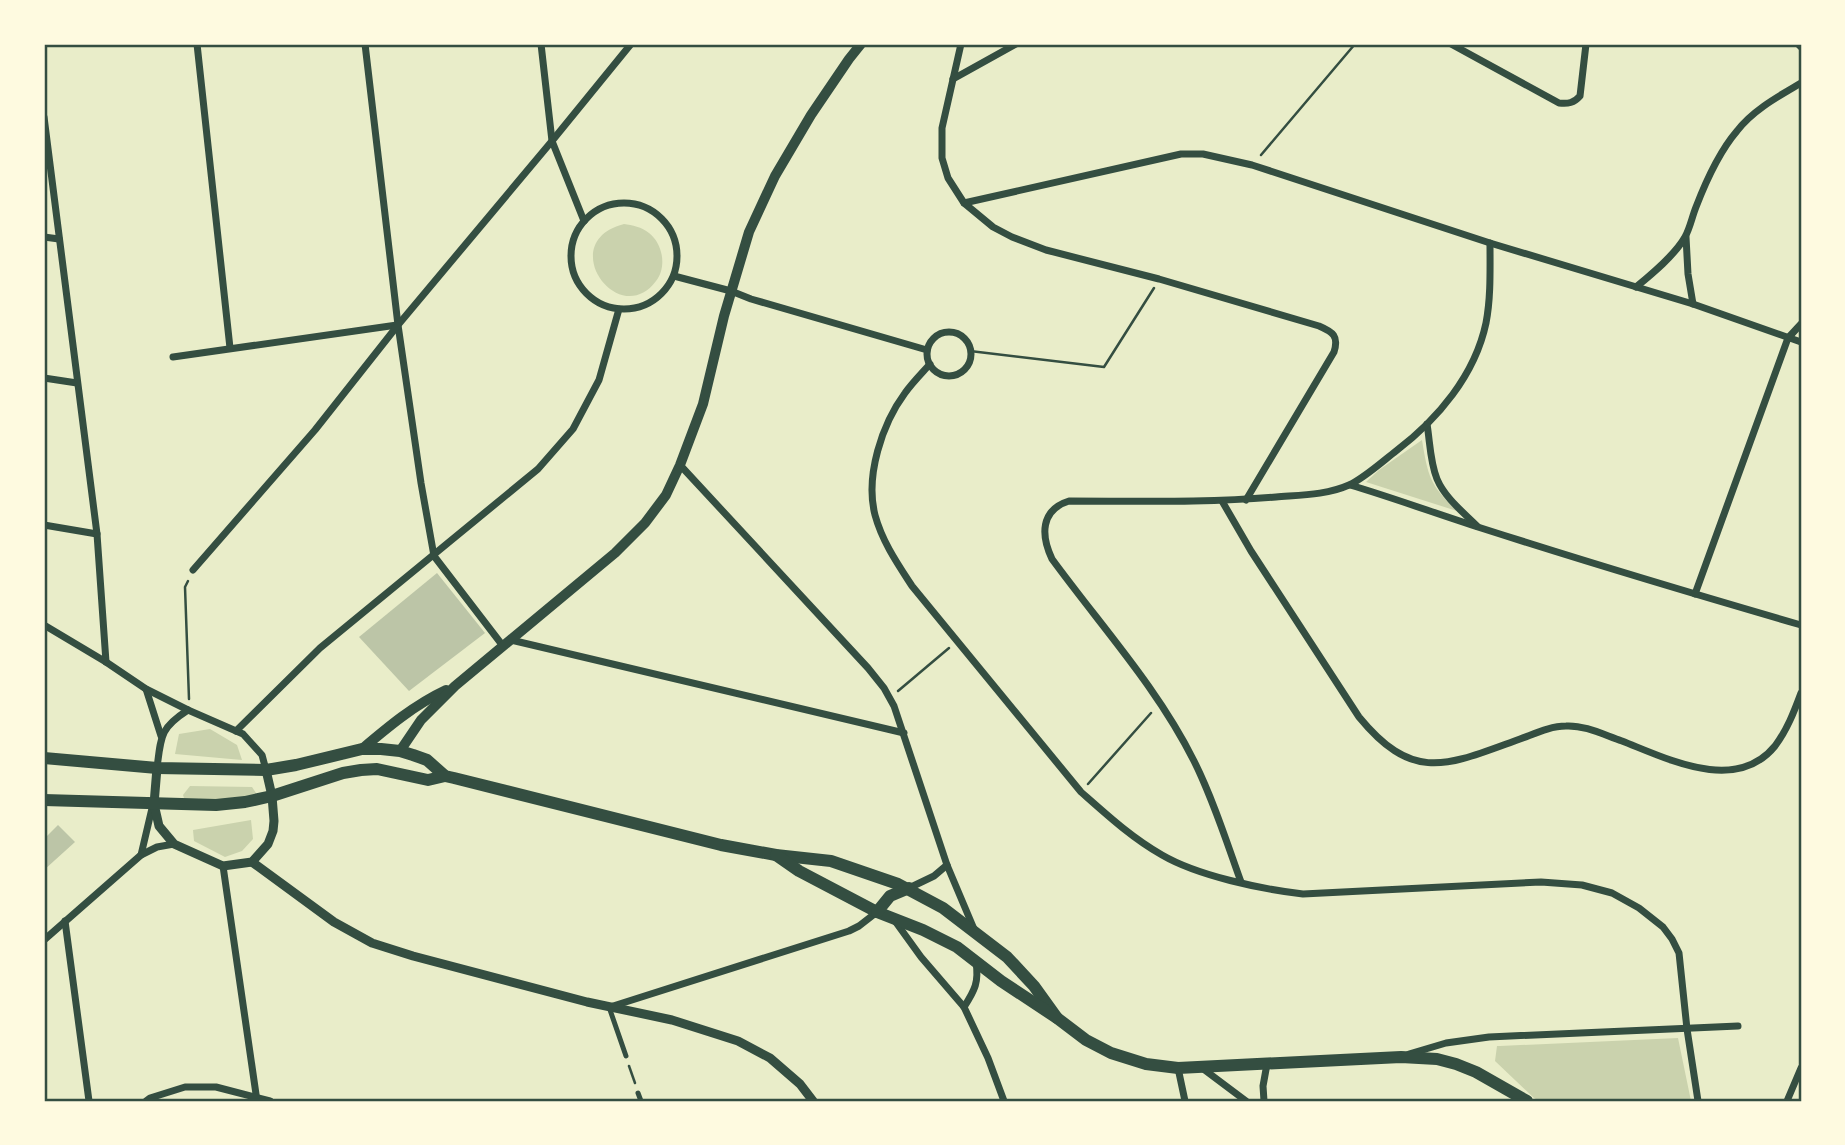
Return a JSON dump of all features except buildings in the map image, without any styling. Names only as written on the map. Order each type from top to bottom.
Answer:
[{"type":"main road","points":[[377,769],[400,751],[421,720],[454,686],[615,553],[645,523],[666,495],[703,404],[723,316],[749,232],[775,176],[811,115],[861,44]]},
{"type":"main road","points":[[362,749],[428,698],[454,686]]},
{"type":"main road","points":[[44,758],[157,768],[266,770],[362,749],[400,751],[427,760],[445,776]]},
{"type":"main road","points":[[44,800],[216,805],[272,796],[343,773],[377,769],[428,780],[445,776],[721,845],[831,861],[908,888],[943,908],[1007,957],[1034,986],[1057,1018]]},
{"type":"main road","points":[[776,855],[799,871],[877,912],[941,938],[1086,1040],[1111,1054],[1146,1064],[1178,1068],[1401,1057],[1437,1059],[1476,1072],[1527,1101]]},
{"type":"main road","points":[[877,912],[890,896],[908,888]]},
{"type":"main road","points":[[975,961],[978,951],[976,932]]},
{"type":"street","points":[[197,44],[230,348]]},
{"type":"street","points":[[365,44],[398,324],[434,556],[507,643],[904,733]]},
{"type":"street","points":[[541,44],[552,141],[584,221]]},
{"type":"street","points":[[193,570],[315,430],[398,324],[631,44]]},
{"type":"street","points":[[961,44],[942,128],[942,158],[948,178],[964,203],[993,227],[1046,250],[1159,279],[1319,326],[1329,330],[1335,337],[1334,352],[1246,500]]},
{"type":"street","points":[[953,79],[1016,44]]},
{"type":"street","points":[[1451,44],[1559,103],[1568,104],[1580,96],[1586,44]]},
{"type":"street","points":[[1636,287],[1686,236],[1711,174],[1737,130],[1752,116],[1801,83]]},
{"type":"street","points":[[44,117],[97,534],[106,662]]},
{"type":"street","points":[[964,203],[1181,154],[1203,154],[1252,166],[1490,243],[1693,304],[1801,342]]},
{"type":"street","points":[[617,203],[635,204],[653,211],[667,223],[675,240],[678,258],[674,276],[665,291],[652,302],[636,308],[619,309],[603,305],[590,298],[574,275],[571,261],[576,233],[584,221],[599,209],[617,203]]},
{"type":"street","points":[[44,236],[59,239]]},
{"type":"street","points":[[1686,236],[1693,304]]},
{"type":"street","points":[[1241,882],[1195,762],[1160,702],[1052,559],[1045,545],[1047,520],[1059,504],[1069,501],[1246,500],[1311,495],[1350,485],[1427,424],[1455,391],[1475,359],[1486,323],[1490,243]]},
{"type":"street","points":[[674,276],[927,350]]},
{"type":"street","points":[[236,731],[320,648],[538,469],[573,429],[599,380],[619,309]]},
{"type":"street","points":[[173,357],[398,324]]},
{"type":"street","points":[[1695,594],[1788,338],[1801,324]]},
{"type":"street","points":[[950,332],[964,338],[970,351],[967,366],[955,375],[948,376],[934,370],[927,357],[930,343],[942,333],[950,332]]},
{"type":"street","points":[[930,365],[905,392],[891,416],[878,451],[873,480],[875,513],[889,550],[912,586],[1082,792],[1113,821],[1164,857],[1203,872],[1275,891],[1303,894],[1542,882],[1582,885],[1612,893],[1639,908],[1663,927],[1679,953],[1698,1101]]},
{"type":"street","points":[[44,378],[77,383]]},
{"type":"street","points":[[1427,424],[1432,464],[1438,481],[1448,497],[1479,527]]},
{"type":"street","points":[[680,465],[884,688],[904,733],[947,865],[976,932]]},
{"type":"street","points":[[1350,485],[1801,625]]},
{"type":"street","points":[[1222,501],[1251,551],[1359,717],[1375,736],[1410,759],[1435,764],[1461,761],[1547,729],[1566,726],[1588,729],[1676,762],[1717,771],[1741,769],[1758,762],[1774,747],[1787,728],[1801,693]]},
{"type":"street","points":[[44,525],[97,534]]},
{"type":"street","points":[[44,625],[146,689],[243,734],[262,755],[272,796],[273,831],[268,844],[252,862],[223,866],[174,844],[159,826],[154,804]]},
{"type":"street","points":[[141,855],[154,804],[160,736],[146,689]]},
{"type":"street","points":[[160,736],[171,722],[188,710]]},
{"type":"street","points":[[44,940],[141,855],[157,847],[174,844]]},
{"type":"street","points":[[252,862],[334,922],[372,943],[413,957],[609,1007],[672,1020],[738,1041],[770,1058],[800,1084],[813,1101]]},
{"type":"street","points":[[908,888],[934,876],[947,865]]},
{"type":"street","points":[[223,866],[257,1100]]},
{"type":"street","points":[[609,1007],[849,931],[877,912]]},
{"type":"street","points":[[893,919],[964,1007],[988,1058],[1004,1101]]},
{"type":"street","points":[[65,921],[89,1101]]},
{"type":"street","points":[[964,1007],[977,983],[975,961]]},
{"type":"street","points":[[609,1007],[626,1056]]},
{"type":"street","points":[[1401,1057],[1446,1043],[1489,1037],[1738,1026]]},
{"type":"street","points":[[1264,1101],[1263,1086],[1267,1065]]},
{"type":"street","points":[[1178,1068],[1185,1101]]},
{"type":"street","points":[[1202,1068],[1246,1101]]},
{"type":"street","points":[[1787,1101],[1801,1068]]},
{"type":"street","points":[[146,1101],[185,1087],[216,1087],[257,1100],[270,1101]]},
{"type":"street","points":[[638,1093],[641,1101]]},
{"type":"path","points":[[1252,166],[1355,44]]},
{"type":"path","points":[[970,351],[1104,367],[1159,279]]},
{"type":"path","points":[[188,710],[185,587],[193,570]]},
{"type":"path","points":[[889,698],[957,641]]},
{"type":"path","points":[[1082,792],[1160,702]]},
{"type":"path","points":[[626,1056],[638,1093]]},
{"type":"green space","points":[[624,224],[649,233],[658,243],[662,256],[662,269],[656,281],[641,294],[626,296],[611,290],[600,278],[594,263],[594,248],[604,234]]},
{"type":"green space","points":[[1422,440],[1432,480],[1457,511],[1366,482]]},
{"type":"green space","points":[[210,729],[237,745],[242,760],[175,754],[179,734]]},
{"type":"green space","points":[[190,786],[252,787],[256,793],[250,798],[185,801],[183,795]]},
{"type":"green space","points":[[251,820],[253,839],[242,851],[225,857],[194,841],[193,830]]},
{"type":"green space","points":[[1678,1038],[1691,1101],[1540,1101],[1495,1061],[1497,1046]]}]
